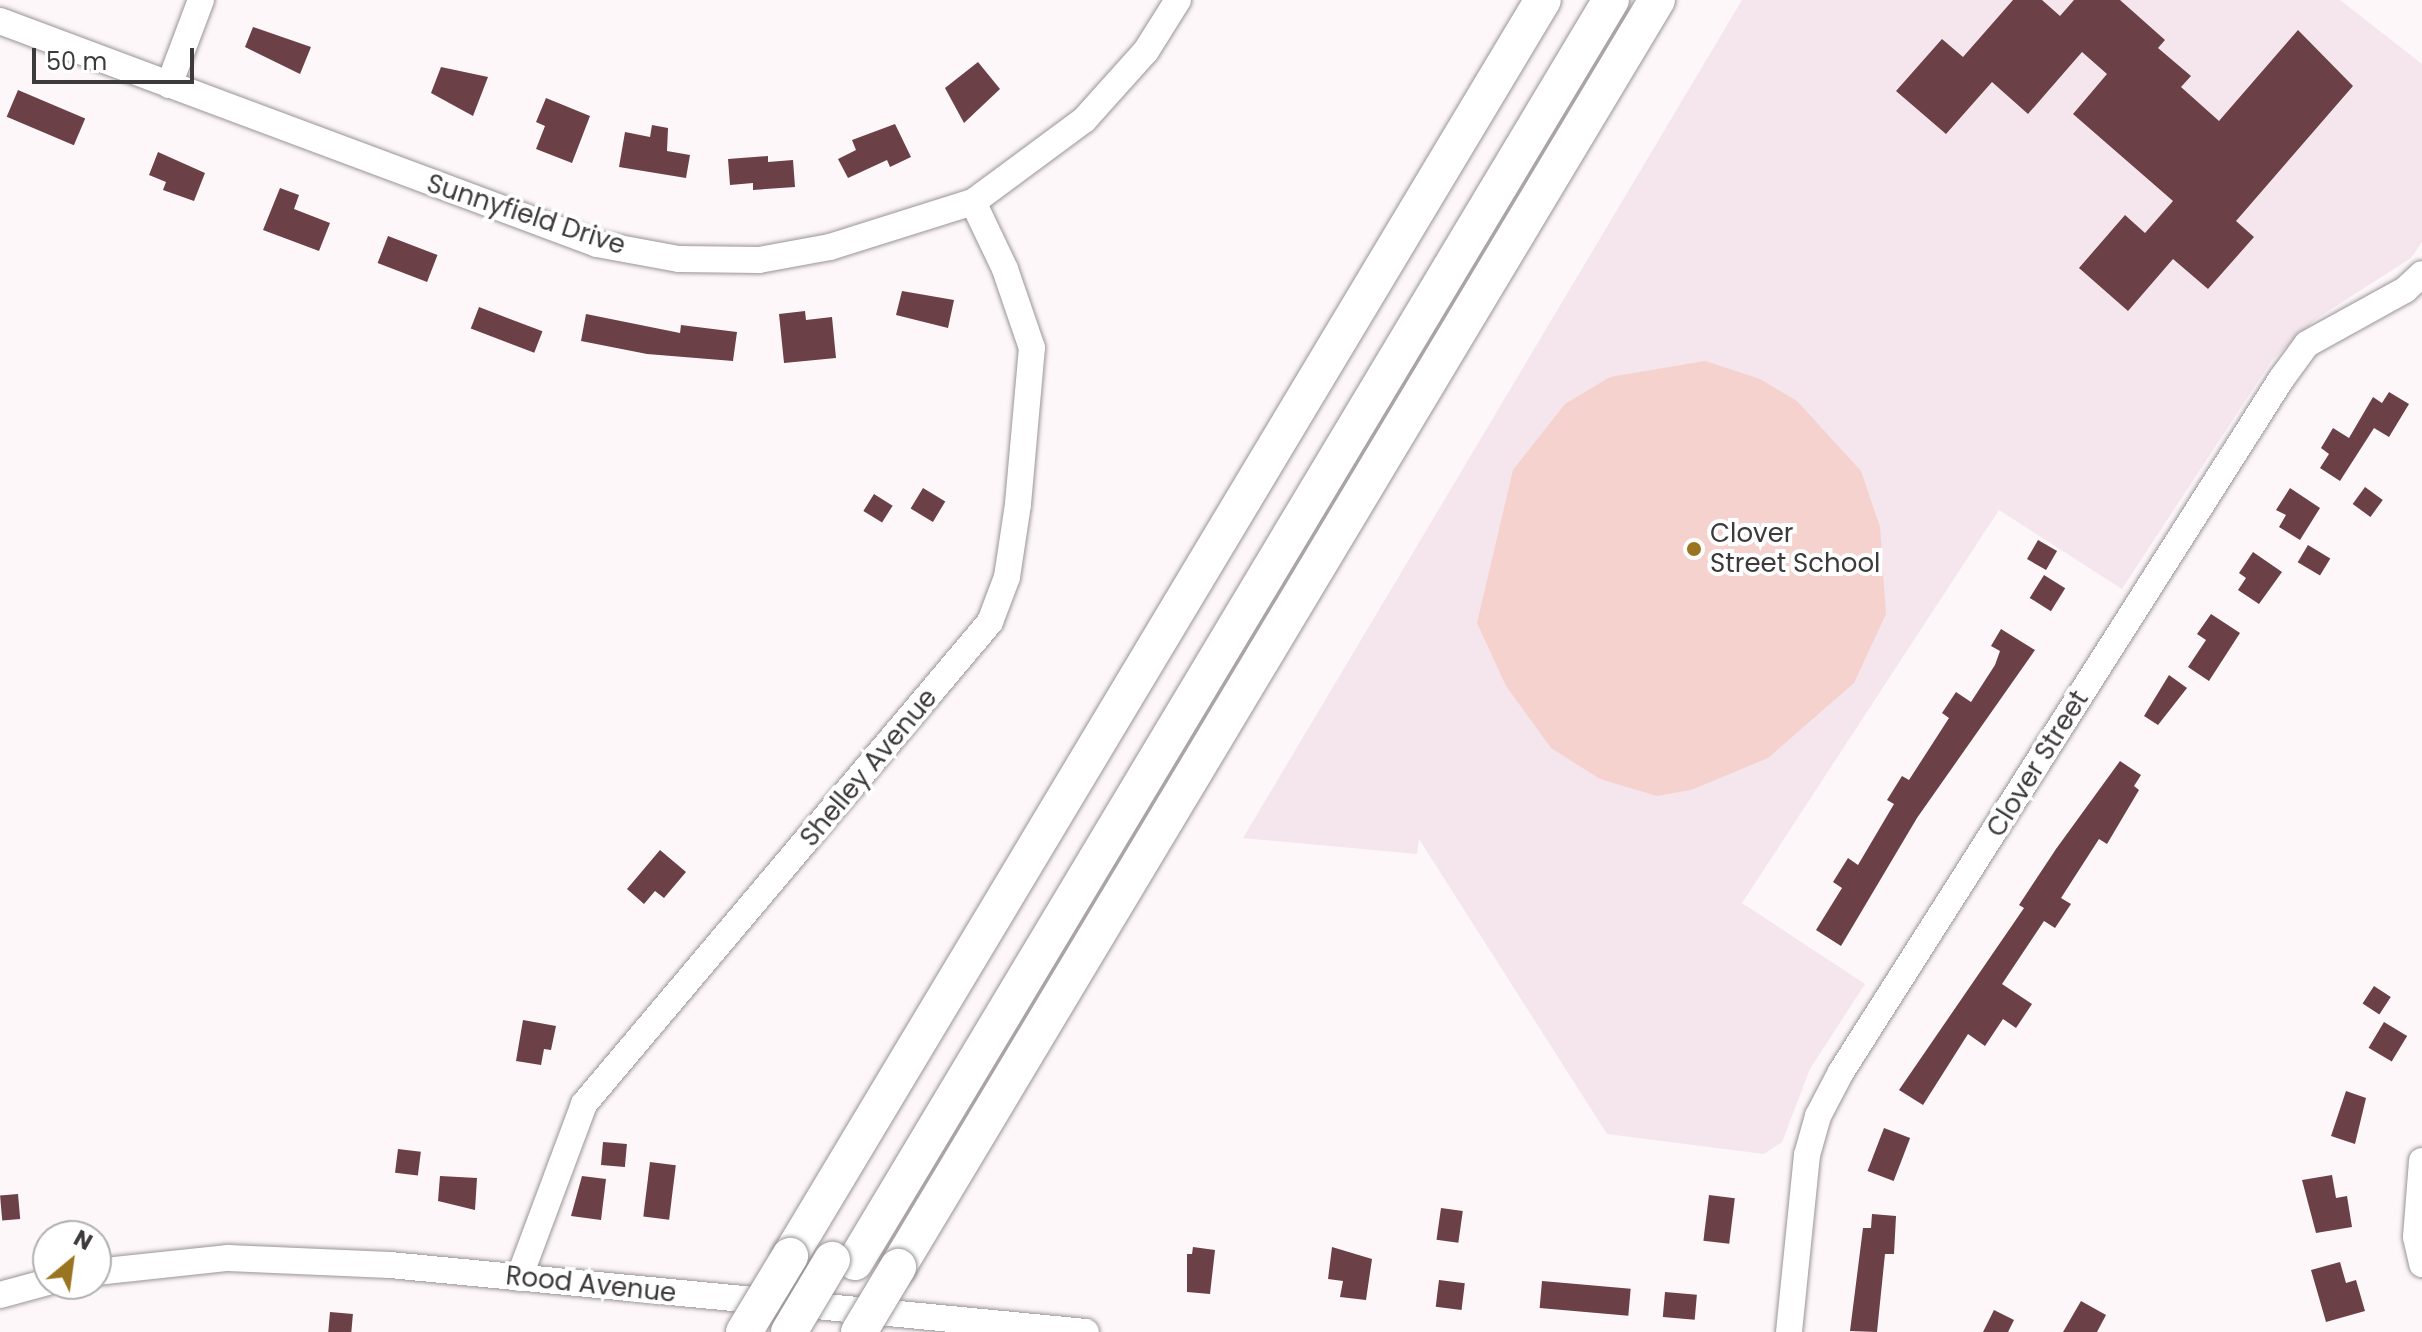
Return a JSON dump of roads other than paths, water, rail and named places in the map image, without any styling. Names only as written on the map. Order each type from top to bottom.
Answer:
[{"type":"highway","points":[[744,1332],[1543,0]]},
{"type":"highway","points":[[813,1332],[843,1261],[1587,0]]},
{"type":"highway","points":[[789,1332],[843,1261],[1611,0]]},
{"type":"highway","points":[[859,1332],[1657,0]]},
{"type":"street","points":[[169,85],[201,0]]},
{"type":"street","name":"Sunnyfield Drive","points":[[0,21],[597,244],[679,259],[759,260],[830,247],[973,202],[1084,120],[1146,51],[1178,0]]},
{"type":"street","name":"Shelley Avenue","points":[[519,1278],[584,1104],[990,622],[1007,577],[1016,519],[1032,348],[1005,269],[973,202]]},
{"type":"street","name":"Clover Street","points":[[1789,1332],[1807,1155],[1818,1116],[1841,1072],[2282,378],[2307,344],[2405,290],[2422,274]]},
{"type":"street","points":[[2422,1161],[2416,1237],[2422,1264]]},
{"type":"street","name":"Rood Avenue","points":[[112,1270],[228,1258],[519,1278],[1086,1332]]},
{"type":"street","points":[[0,1295],[32,1286]]},
{"type":"place","name":"Clover Street School","points":[[1694,549]]}]
